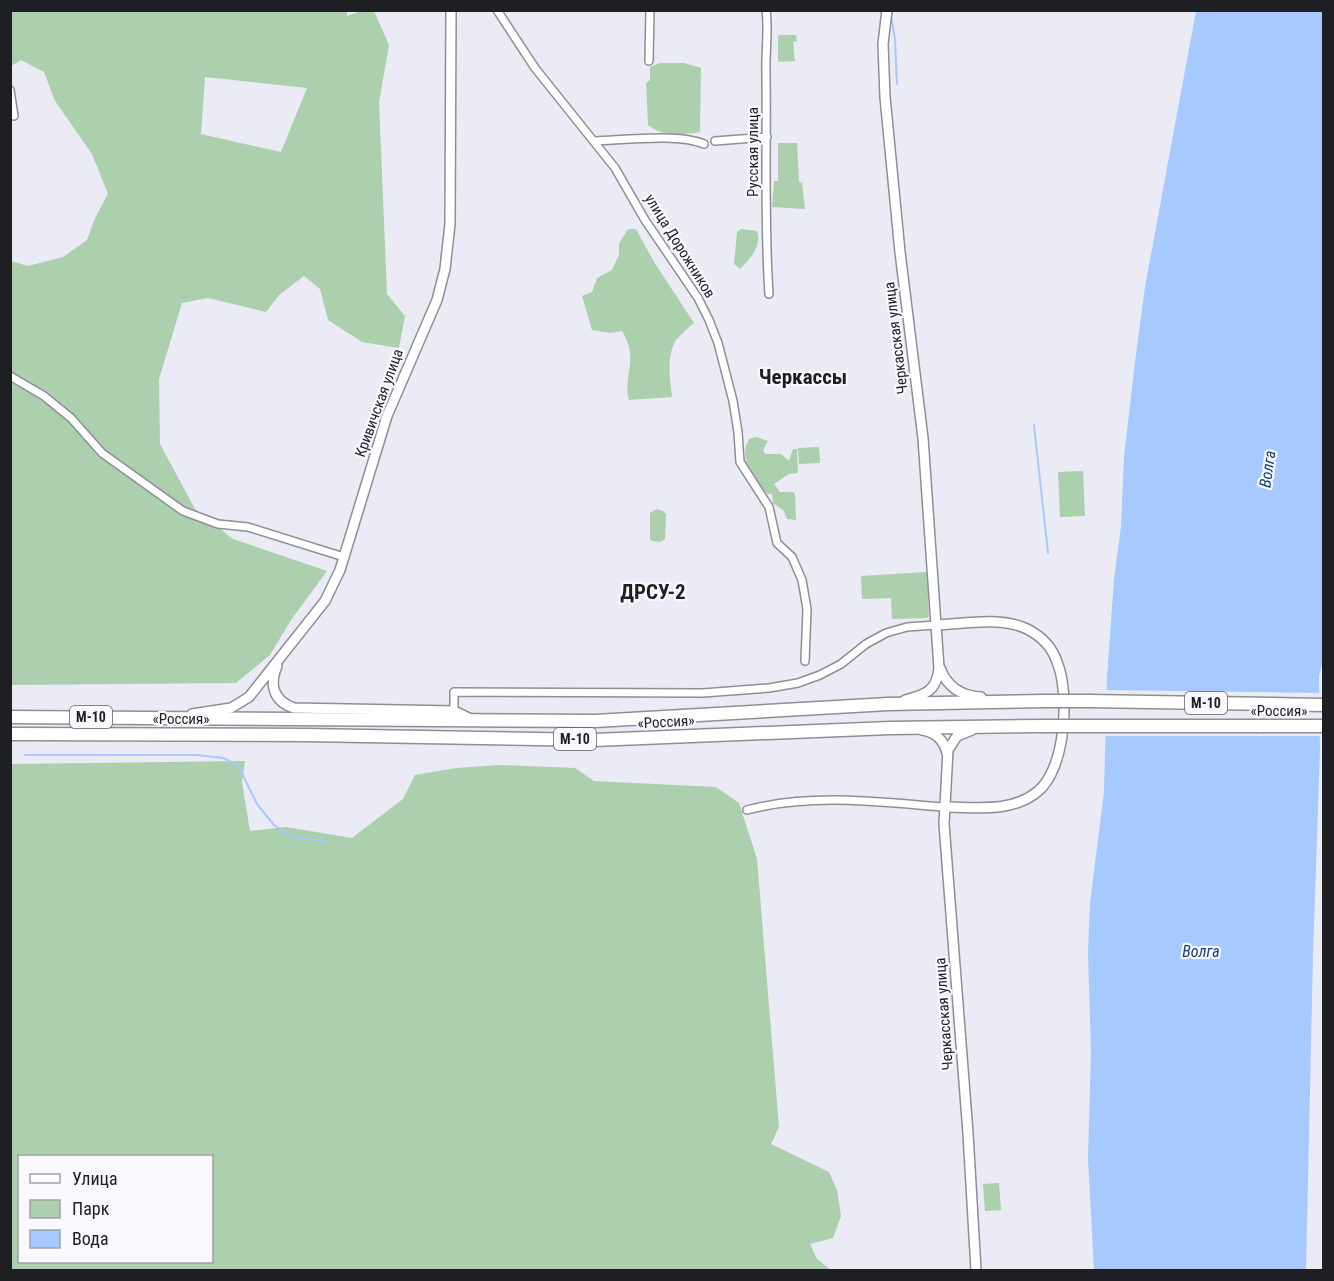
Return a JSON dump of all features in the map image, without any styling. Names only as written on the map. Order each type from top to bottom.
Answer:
[{"type":"highway","name":"«Россия»","points":[[10,717],[595,721],[888,704],[1024,701],[1323,705]]},
{"type":"highway","name":"«Россия»","points":[[10,734],[295,735],[594,740],[890,728],[1323,726]]},
{"type":"street","name":"Кривичская улица","points":[[172,717],[227,709],[239,705],[249,697],[325,601],[338,575],[387,416],[437,300],[445,269],[450,224],[451,10]]},
{"type":"street","name":"улица Дорожников","points":[[497,10],[534,68],[615,168],[645,219],[698,298],[709,320],[718,343],[733,401],[740,462],[769,507],[777,543],[792,557],[802,580],[807,609],[805,661]]},
{"type":"street","points":[[649,60],[650,10]]},
{"type":"street","name":"Русская улица","points":[[766,10],[768,24],[766,247],[769,294]]},
{"type":"street","name":"Черкасская улица","points":[[886,10],[883,44],[885,98],[900,252],[923,438],[939,662],[942,674],[948,683],[964,694],[1024,701]]},
{"type":"street","points":[[10,90],[14,116]]},
{"type":"street","points":[[715,141],[767,137]]},
{"type":"street","points":[[595,141],[666,139],[694,140],[704,144]]},
{"type":"street","points":[[10,376],[44,396],[71,418],[102,453],[183,511],[218,524],[248,527],[344,556]]},
{"type":"street","points":[[454,711],[454,692],[703,693],[798,683],[834,668],[885,633],[907,627],[1004,622],[1030,630],[1044,642],[1055,657],[1061,676],[1063,699],[1058,760],[1048,781],[1037,792],[1008,806],[944,807],[824,800],[771,804],[747,810]]},
{"type":"street","points":[[280,658],[273,675],[273,688],[280,700],[291,707],[454,711],[471,719]]},
{"type":"street","name":"Черкасская улица","points":[[888,704],[923,696],[928,692],[937,679],[939,662]]},
{"type":"street","points":[[947,756],[953,740],[964,732],[1023,726]]},
{"type":"street","points":[[890,728],[923,730],[934,734],[943,743],[947,756]]},
{"type":"street","name":"Черкасская улица","points":[[947,756],[944,824],[976,1270]]},
{"type":"green space","points":[[11,11],[347,11],[347,16],[361,11],[374,11],[389,45],[379,102],[387,294],[405,316],[399,348],[362,342],[328,320],[320,289],[304,276],[279,295],[266,312],[208,298],[182,303],[159,379],[160,444],[195,509],[233,539],[327,571],[291,620],[270,655],[236,683],[11,685],[11,261],[28,266],[63,257],[87,240],[95,218],[108,194],[92,154],[55,101],[44,72],[21,60],[11,66]],"holes":[[[205,77],[307,88],[281,152],[201,134]]]},
{"type":"green space","points":[[778,35],[796,35],[797,41],[793,42],[795,61],[778,62]]},
{"type":"green space","points":[[660,63],[684,63],[701,68],[700,132],[666,133],[648,125],[646,83],[650,80],[650,67]]},
{"type":"green space","points":[[778,143],[797,143],[799,182],[802,183],[805,209],[772,207],[774,181],[778,181]]},
{"type":"green space","points":[[628,229],[636,229],[654,262],[694,323],[676,340],[673,347],[670,368],[672,397],[629,400],[627,383],[630,350],[627,341],[622,331],[610,333],[592,330],[582,296],[592,292],[597,278],[612,270],[619,255],[619,243]]},
{"type":"green space","points":[[741,229],[757,231],[758,242],[748,261],[740,269],[734,264],[737,232]]},
{"type":"green space","points":[[756,437],[768,441],[763,450],[765,454],[781,454],[789,461],[793,449],[797,449],[798,473],[789,474],[774,484],[780,492],[795,494],[796,520],[787,519],[784,511],[773,503],[772,494],[763,493],[751,474],[745,454],[749,439]]},
{"type":"green space","points":[[819,447],[820,463],[799,464],[798,448]]},
{"type":"green space","points":[[1083,471],[1085,516],[1060,517],[1058,472]]},
{"type":"green space","points":[[657,509],[666,514],[665,539],[660,542],[650,539],[650,513]]},
{"type":"green space","points":[[927,572],[929,616],[927,618],[892,619],[891,598],[862,599],[861,576]]},
{"type":"green space","points":[[245,761],[242,782],[250,831],[286,827],[352,838],[403,799],[415,775],[456,768],[499,765],[575,768],[594,781],[716,787],[739,803],[757,859],[779,1127],[771,1144],[829,1172],[837,1190],[841,1216],[833,1238],[810,1244],[817,1259],[831,1270],[11,1270],[11,764]]},
{"type":"green space","points":[[999,1183],[1001,1210],[985,1211],[983,1184]]},
{"type":"water","name":"Волга","points":[[1196,11],[1323,11],[1324,656],[1319,676],[1320,750],[1306,1270],[1094,1270],[1088,1159],[1091,1052],[1088,952],[1090,903],[1104,792],[1107,678],[1114,579],[1121,527],[1124,457],[1145,287]]},
{"type":"pier","points":[[1103,690],[1323,693],[1323,736],[1102,736]]},
{"type":"waterway","points":[[893,10],[891,16],[895,39],[897,84]]},
{"type":"waterway","points":[[1034,425],[1048,553]]},
{"type":"waterway","points":[[25,755],[197,755],[223,758],[238,765],[257,804],[274,825],[292,837],[331,842]]},
{"type":"district","name":"Черкассы","points":[[803,377]]},
{"type":"district","name":"ДРСУ-2","points":[[653,592]]}]
